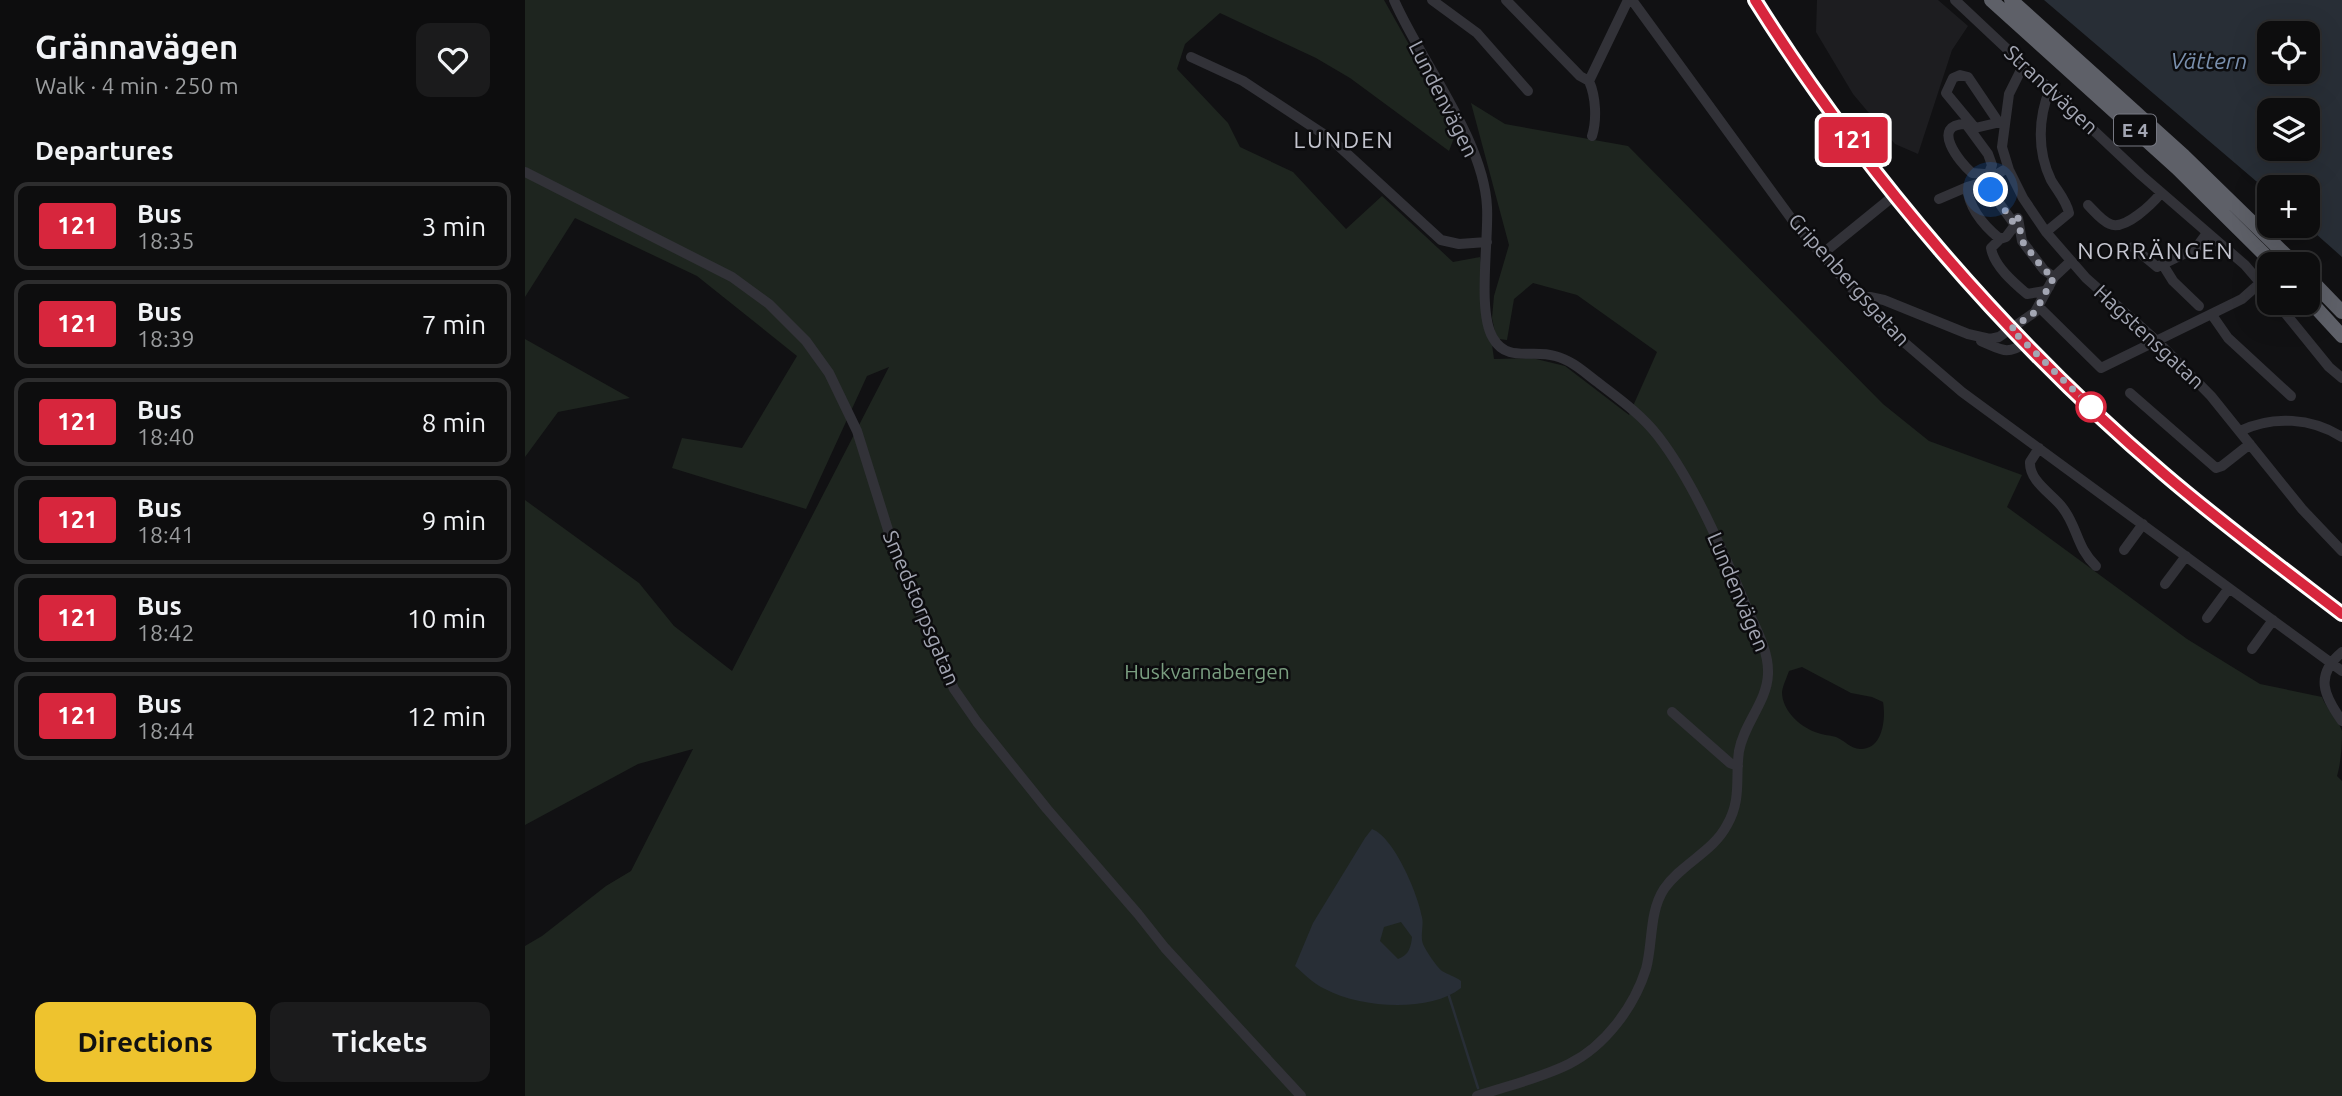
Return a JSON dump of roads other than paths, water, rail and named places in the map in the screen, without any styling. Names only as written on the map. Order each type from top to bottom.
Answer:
[{"type":"highway","name":"E 4","points":[[1991,0],[2177,168],[2262,252]]},
{"type":"highway","name":"E 4","points":[[2011,0],[2184,156],[2283,252]]},
{"type":"highway","points":[[2320,289],[2342,312]]},
{"type":"highway","points":[[2320,312],[2342,336]]},
{"type":"main road","points":[[1755,0],[1814,87],[1896,194],[2011,329],[2160,471],[2342,614]]},
{"type":"street","name":"Lundenvägen","points":[[1394,0],[1460,122],[1484,187],[1487,207],[1487,325],[1497,345],[1514,355],[1541,353],[1570,362],[1645,420],[1665,446],[1712,529],[1768,662],[1765,694],[1743,738],[1738,766],[1737,799],[1727,825],[1714,841],[1678,872],[1662,892],[1655,911],[1650,953],[1643,977],[1630,1004],[1592,1048],[1566,1066],[1478,1096]]},
{"type":"street","points":[[1432,0],[1477,33],[1528,91]]},
{"type":"street","points":[[1506,0],[1580,76],[1589,81],[1593,92],[1594,128],[1591,136]]},
{"type":"street","points":[[1589,81],[1630,0]]},
{"type":"street","name":"Gripenbergsgatan","points":[[1630,0],[1772,193],[1821,255],[1884,325],[1927,364],[2342,671]]},
{"type":"street","name":"Strandvägen","points":[[1955,0],[2161,193],[2245,265],[2257,279]]},
{"type":"street","points":[[1192,57],[1243,81],[1331,139],[1441,240],[1459,244],[1487,242]]},
{"type":"street","name":"Hagstensgatan","points":[[2024,64],[2009,94],[2002,122],[2002,147],[2009,170],[2027,204],[2071,261],[2211,396],[2302,509],[2342,551]]},
{"type":"street","points":[[1960,75],[1968,77],[2002,122],[1975,128],[1945,93],[1953,78],[1960,75]]},
{"type":"street","points":[[2046,232],[2069,213],[2045,164],[2042,152],[2040,126],[2050,89]]},
{"type":"street","points":[[1987,178],[1992,165],[1988,154],[1966,124],[1949,130],[1948,135],[1959,160],[1972,173],[1987,178],[2017,221],[2022,241],[2052,282]]},
{"type":"street","points":[[1939,199],[2009,170]]},
{"type":"street","name":"Smedstorpsgatan","points":[[525,172],[732,277],[769,304],[806,341],[829,373],[857,431],[900,568],[954,689],[1047,809],[1165,948],[1301,1096]]},
{"type":"street","points":[[1967,187],[1977,216],[2000,239]]},
{"type":"street","points":[[2088,205],[2110,225],[2116,225],[2148,209],[2161,193]]},
{"type":"street","points":[[1821,255],[1896,194]]},
{"type":"street","points":[[2027,204],[2006,237],[1991,248],[1992,254],[2007,275],[2027,293],[2045,291],[2071,261]]},
{"type":"street","points":[[2133,247],[2157,267],[2196,248],[2207,233]]},
{"type":"street","points":[[2163,265],[2173,281],[2199,306]]},
{"type":"street","points":[[1861,299],[1870,297],[1884,300],[1968,334],[1990,339],[1999,337],[2039,307],[2052,282]]},
{"type":"street","points":[[2039,307],[2101,368],[2212,315],[2242,299],[2257,285]]},
{"type":"street","points":[[2212,315],[2228,338],[2291,396]]},
{"type":"street","points":[[2287,315],[2329,367],[2342,378]]},
{"type":"street","points":[[1968,334],[2007,351],[2015,350],[2025,343]]},
{"type":"street","points":[[2130,393],[2216,468],[2250,444]]},
{"type":"street","points":[[2240,431],[2251,425],[2304,421],[2321,425],[2342,437]]},
{"type":"street","points":[[2039,448],[2031,463],[2032,475],[2062,507],[2081,549],[2096,566]]},
{"type":"street","points":[[2124,550],[2143,524]]},
{"type":"street","points":[[2165,584],[2186,556]]},
{"type":"street","points":[[2207,618],[2229,588]]},
{"type":"street","points":[[2252,649],[2273,620]]},
{"type":"street","points":[[2342,652],[2332,663],[2323,684],[2342,721]]},
{"type":"street","points":[[1672,712],[1730,763],[1738,766]]},
{"type":"water","name":"Vättern","points":[[2044,0],[2342,0],[2342,257],[2320,238],[2320,175],[2257,175],[2257,182]]},
{"type":"water","points":[[1372,829],[1389,843],[1404,867],[1420,907],[1424,947],[1442,971],[1461,981],[1461,988],[1431,1001],[1375,1004],[1321,987],[1295,966],[1313,923]],"holes":[[[1401,922],[1412,937],[1409,950],[1398,959],[1380,941],[1384,927]]]},
{"type":"waterway","points":[[1449,996],[1478,1088]]},
{"type":"district","name":"LUNDEN","points":[[1344,140]]},
{"type":"district","name":"NORRÄNGEN","points":[[2156,251]]},
{"type":"park label","name":"Huskvarnabergen","points":[[1207,672]]}]
